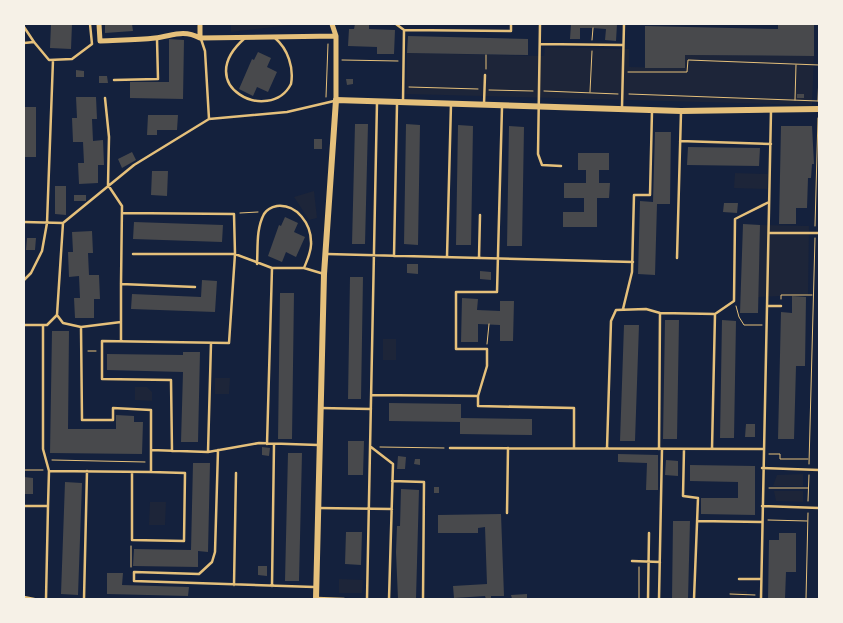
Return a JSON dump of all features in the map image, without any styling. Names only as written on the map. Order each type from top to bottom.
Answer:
[{"type":"street","points":[[99,24],[100,41],[157,38],[182,32],[200,38],[336,36]]},
{"type":"street","points":[[200,24],[200,38]]},
{"type":"street","points":[[316,599],[324,274],[336,100],[336,36],[332,24]]},
{"type":"street","points":[[336,100],[502,107],[771,111],[819,109]]},
{"type":"lane","points":[[24,27],[49,60],[53,60],[72,59],[92,44],[90,24]]},
{"type":"lane","points":[[396,24],[404,30],[511,31],[511,24]]},
{"type":"lane","points":[[540,24],[538,154],[542,166],[561,166]]},
{"type":"lane","points":[[622,108],[624,24]]},
{"type":"lane","points":[[394,256],[400,102],[403,87],[404,30]]},
{"type":"lane","points":[[246,37],[228,59],[226,75],[230,87],[238,96],[250,100],[263,101],[283,94],[288,90],[292,80],[286,52],[274,36]]},
{"type":"lane","points":[[114,80],[158,79],[157,38]]},
{"type":"lane","points":[[200,38],[205,51],[209,119]]},
{"type":"lane","points":[[24,43],[34,42]]},
{"type":"lane","points":[[540,44],[624,45]]},
{"type":"lane","points":[[24,280],[31,273],[42,251],[47,223],[53,60]]},
{"type":"lane","points":[[484,106],[485,74]]},
{"type":"lane","points":[[105,98],[109,137],[108,185],[122,206],[122,341]]},
{"type":"lane","points":[[24,222],[63,223],[134,165],[209,119],[287,112],[336,100]]},
{"type":"lane","points":[[367,599],[377,102]]},
{"type":"lane","points":[[447,257],[451,104]]},
{"type":"lane","points":[[502,107],[497,292],[456,292],[456,349],[487,349],[487,366],[478,396],[478,406],[574,408],[574,448]]},
{"type":"lane","points":[[623,309],[633,262],[634,195],[650,195],[652,109]]},
{"type":"lane","points":[[677,258],[681,110]]},
{"type":"lane","points":[[761,599],[762,468],[763,449],[766,444],[771,111]]},
{"type":"lane","points":[[680,142],[770,144]]},
{"type":"lane","points":[[606,448],[611,321],[616,310],[646,309],[660,313],[715,314],[734,301],[735,219],[770,202]]},
{"type":"lane","points":[[257,264],[258,238],[264,214],[272,207],[285,206],[297,211],[308,228],[312,243],[304,268]]},
{"type":"lane","points":[[122,213],[234,214],[236,254],[229,343],[102,341],[102,379],[172,380],[172,451]]},
{"type":"lane","points":[[479,258],[480,215]]},
{"type":"lane","points":[[24,325],[47,326],[57,315],[63,223]]},
{"type":"lane","points":[[769,233],[819,233]]},
{"type":"lane","points":[[133,254],[236,254],[257,264],[272,268],[304,268],[324,274]]},
{"type":"lane","points":[[326,254],[633,262]]},
{"type":"lane","points":[[267,444],[272,268]]},
{"type":"lane","points":[[121,284],[196,287]]},
{"type":"lane","points":[[768,306],[781,306]]},
{"type":"lane","points":[[659,599],[660,313]]},
{"type":"lane","points":[[712,449],[715,314]]},
{"type":"lane","points":[[57,315],[63,323],[81,327],[121,322]]},
{"type":"lane","points":[[43,325],[43,449],[49,471],[46,599]]},
{"type":"lane","points":[[81,327],[82,420],[113,420],[113,408],[151,410],[151,472]]},
{"type":"lane","points":[[208,452],[211,343]]},
{"type":"lane","points":[[372,395],[478,396]]},
{"type":"lane","points":[[320,408],[371,409]]},
{"type":"lane","points":[[151,450],[208,452],[267,444],[319,445]]},
{"type":"lane","points":[[272,586],[274,444]]},
{"type":"lane","points":[[371,447],[393,464],[390,599]]},
{"type":"lane","points":[[450,448],[763,449]]},
{"type":"lane","points":[[507,513],[508,448]]},
{"type":"lane","points":[[684,449],[683,496],[698,498],[694,599]]},
{"type":"lane","points":[[218,450],[216,546],[212,562],[200,574],[134,572],[134,581],[316,587]]},
{"type":"lane","points":[[762,468],[819,470]]},
{"type":"lane","points":[[49,471],[87,471],[185,473],[184,541],[132,540],[132,472]]},
{"type":"lane","points":[[84,599],[87,471]]},
{"type":"lane","points":[[234,585],[236,473]]},
{"type":"lane","points":[[392,481],[424,482],[422,599]]},
{"type":"lane","points":[[24,506],[48,506]]},
{"type":"lane","points":[[762,506],[819,508]]},
{"type":"lane","points":[[318,508],[392,509]]},
{"type":"lane","points":[[697,521],[762,521]]},
{"type":"lane","points":[[648,599],[649,533]]},
{"type":"lane","points":[[632,561],[660,562]]},
{"type":"lane","points":[[739,579],[761,579]]},
{"type":"lane","points":[[24,597],[34,599]]},
{"type":"lane","points":[[316,599],[344,599]]},
{"type":"path","points":[[590,93],[593,28]]},
{"type":"path","points":[[324,36],[328,43],[326,103]]},
{"type":"path","points":[[485,74],[486,55]]},
{"type":"path","points":[[336,60],[404,61]]},
{"type":"path","points":[[622,72],[687,72],[688,60],[819,65]]},
{"type":"path","points":[[795,100],[796,64]]},
{"type":"path","points":[[403,87],[818,101],[819,74]]},
{"type":"path","points":[[806,599],[819,109]]},
{"type":"path","points":[[234,214],[251,213]]},
{"type":"path","points":[[781,306],[781,295],[813,294]]},
{"type":"path","points":[[734,301],[738,317],[744,325],[759,325]]},
{"type":"path","points":[[487,349],[489,324]]},
{"type":"path","points":[[81,352],[95,351]]},
{"type":"path","points":[[371,447],[450,448]]},
{"type":"path","points":[[763,454],[780,454],[780,459],[809,459]]},
{"type":"path","points":[[45,460],[151,462]]},
{"type":"path","points":[[24,470],[49,471]]},
{"type":"path","points":[[762,488],[808,488]]},
{"type":"path","points":[[762,521],[808,521]]},
{"type":"path","points":[[132,540],[131,566],[134,572]]},
{"type":"path","points":[[639,561],[639,599]]},
{"type":"path","points":[[730,594],[761,595]]},
{"type":"shaded area","points":[[231,24],[291,24],[291,25],[231,32]]},
{"type":"shaded area","points":[[545,47],[629,49],[629,67],[684,68],[685,55],[814,56],[812,105],[406,94],[407,53],[544,56]]},
{"type":"shaded area","points":[[735,173],[768,174],[767,189],[734,188]]},
{"type":"shaded area","points":[[314,191],[317,218],[309,220],[294,197]]},
{"type":"shaded area","points":[[760,225],[809,226],[808,295],[758,297]]},
{"type":"shaded area","points":[[383,339],[396,339],[396,360],[383,360]]},
{"type":"shaded area","points":[[215,378],[230,378],[229,394],[215,394]]},
{"type":"shaded area","points":[[135,387],[147,387],[152,392],[152,401],[135,400]]},
{"type":"shaded area","points":[[803,474],[803,486],[773,486],[777,475]]},
{"type":"shaded area","points":[[774,491],[803,491],[803,502],[776,501]]},
{"type":"shaded area","points":[[150,502],[166,502],[165,525],[149,525]]},
{"type":"shaded area","points":[[339,579],[363,580],[362,593],[339,593]]},
{"type":"shaded area","points":[[730,591],[747,591],[747,599],[730,599]]},
{"type":"building","points":[[51,24],[72,24],[71,49],[50,48]]},
{"type":"building","points":[[105,24],[132,24],[133,31],[105,33]]},
{"type":"building","points":[[355,24],[369,24],[369,29],[395,30],[394,54],[377,54],[377,47],[348,46],[349,29],[354,29]]},
{"type":"building","points":[[571,24],[617,24],[616,41],[605,40],[606,29],[593,28],[580,28],[580,39],[570,39]]},
{"type":"building","points":[[778,24],[814,24],[814,56],[685,55],[685,68],[645,68],[645,26],[778,29]]},
{"type":"building","points":[[408,36],[528,39],[528,55],[407,53]]},
{"type":"building","points":[[169,39],[184,40],[183,99],[130,98],[130,82],[169,82]]},
{"type":"building","points":[[258,52],[271,58],[267,67],[277,72],[268,92],[257,87],[253,96],[239,89],[252,59],[254,60]]},
{"type":"building","points":[[76,70],[84,71],[84,77],[76,77]]},
{"type":"building","points":[[99,76],[107,76],[108,83],[99,83]]},
{"type":"building","points":[[346,79],[353,79],[353,84],[347,85]]},
{"type":"building","points":[[797,94],[804,94],[804,98],[797,98]]},
{"type":"building","points":[[76,97],[96,97],[97,119],[92,119],[93,141],[103,140],[104,165],[98,165],[98,183],[79,184],[78,163],[84,163],[83,142],[73,142],[72,118],[77,118]]},
{"type":"building","points":[[24,107],[36,107],[36,157],[24,157]]},
{"type":"building","points":[[148,115],[178,115],[177,130],[157,130],[157,135],[147,135]]},
{"type":"building","points":[[355,124],[368,124],[365,244],[352,244]]},
{"type":"building","points":[[406,124],[420,125],[418,245],[404,244]]},
{"type":"building","points":[[458,125],[473,126],[471,245],[456,245]]},
{"type":"building","points":[[509,126],[524,127],[522,246],[507,246]]},
{"type":"building","points":[[781,126],[812,126],[814,164],[812,164],[811,178],[808,178],[807,208],[796,208],[796,224],[779,224]]},
{"type":"building","points":[[655,132],[671,132],[670,204],[657,204],[655,275],[638,274],[640,201],[653,202]]},
{"type":"building","points":[[314,139],[322,139],[322,149],[314,149]]},
{"type":"building","points":[[688,147],[760,148],[759,166],[687,165]]},
{"type":"building","points":[[132,152],[136,160],[122,168],[118,159]]},
{"type":"building","points":[[578,153],[609,153],[609,170],[599,170],[599,183],[610,183],[609,198],[597,198],[597,227],[563,227],[563,212],[584,212],[584,198],[564,198],[564,183],[586,183],[586,170],[578,170]]},
{"type":"building","points":[[152,171],[168,171],[167,196],[151,195]]},
{"type":"building","points":[[55,186],[66,186],[66,215],[55,214]]},
{"type":"building","points":[[74,195],[86,195],[86,201],[74,201]]},
{"type":"building","points":[[724,203],[738,203],[737,213],[723,212]]},
{"type":"building","points":[[285,217],[298,223],[294,232],[305,237],[296,257],[286,252],[282,262],[268,256],[279,225],[281,226]]},
{"type":"building","points":[[134,222],[223,225],[222,242],[133,239]]},
{"type":"building","points":[[743,224],[760,225],[758,313],[740,313]]},
{"type":"building","points":[[92,231],[93,253],[88,253],[89,275],[99,275],[100,299],[94,299],[94,318],[75,318],[74,298],[80,298],[79,276],[69,277],[68,252],[73,252],[72,232]]},
{"type":"building","points":[[27,238],[36,238],[35,250],[26,250]]},
{"type":"building","points":[[407,264],[418,264],[418,274],[407,273]]},
{"type":"building","points":[[480,271],[491,272],[491,280],[480,279]]},
{"type":"building","points":[[350,277],[363,277],[361,399],[348,399]]},
{"type":"building","points":[[202,280],[217,281],[215,312],[131,309],[132,294],[201,297]]},
{"type":"building","points":[[280,293],[294,293],[292,439],[278,439]]},
{"type":"building","points":[[792,296],[806,297],[805,366],[796,366],[794,439],[778,439],[781,312],[792,313]]},
{"type":"building","points":[[462,298],[478,299],[477,310],[500,311],[500,301],[514,301],[513,341],[500,341],[500,325],[478,324],[478,342],[461,342]]},
{"type":"building","points":[[665,320],[679,320],[677,439],[663,439]]},
{"type":"building","points":[[722,320],[736,321],[734,438],[720,438]]},
{"type":"building","points":[[624,325],[639,325],[635,441],[620,441]]},
{"type":"building","points":[[52,331],[69,331],[68,429],[116,429],[116,415],[134,416],[134,422],[143,422],[142,454],[50,453]]},
{"type":"building","points":[[183,352],[200,352],[198,442],[181,442],[183,372],[107,370],[107,354],[183,355]]},
{"type":"building","points":[[389,403],[461,404],[461,418],[532,419],[532,435],[460,434],[460,422],[389,421]]},
{"type":"building","points":[[746,424],[755,424],[755,437],[745,437]]},
{"type":"building","points":[[348,441],[364,441],[363,475],[348,475]]},
{"type":"building","points":[[262,447],[270,448],[269,456],[262,455]]},
{"type":"building","points":[[288,453],[302,453],[299,581],[285,581]]},
{"type":"building","points":[[618,454],[658,455],[658,490],[646,490],[647,463],[618,462]]},
{"type":"building","points":[[398,456],[406,457],[405,469],[397,469]]},
{"type":"building","points":[[415,459],[420,459],[420,465],[414,464]]},
{"type":"building","points":[[666,460],[678,461],[678,476],[665,475]]},
{"type":"building","points":[[193,463],[210,463],[208,552],[198,551],[198,567],[133,566],[134,549],[191,550]]},
{"type":"building","points":[[690,465],[755,466],[755,515],[701,514],[701,498],[738,498],[738,482],[690,481]]},
{"type":"building","points":[[24,477],[33,478],[33,494],[24,494]]},
{"type":"building","points":[[65,482],[82,483],[78,595],[61,594]]},
{"type":"building","points":[[434,487],[439,487],[439,493],[434,493]]},
{"type":"building","points":[[401,489],[419,490],[416,599],[398,599],[396,552],[397,526],[400,526]]},
{"type":"building","points":[[501,514],[504,596],[491,596],[491,599],[486,599],[485,596],[454,598],[453,586],[487,584],[485,527],[478,528],[478,533],[438,533],[438,515]]},
{"type":"building","points":[[673,521],[690,521],[688,599],[672,599]]},
{"type":"building","points":[[346,532],[362,532],[361,565],[345,564]]},
{"type":"building","points":[[779,533],[796,533],[796,572],[786,572],[785,599],[768,599],[769,540],[779,540]]},
{"type":"building","points":[[258,566],[267,566],[267,576],[258,575]]},
{"type":"building","points":[[107,573],[123,573],[122,585],[189,587],[188,596],[107,594]]},
{"type":"building","points":[[527,594],[527,599],[512,599],[511,595]]}]
